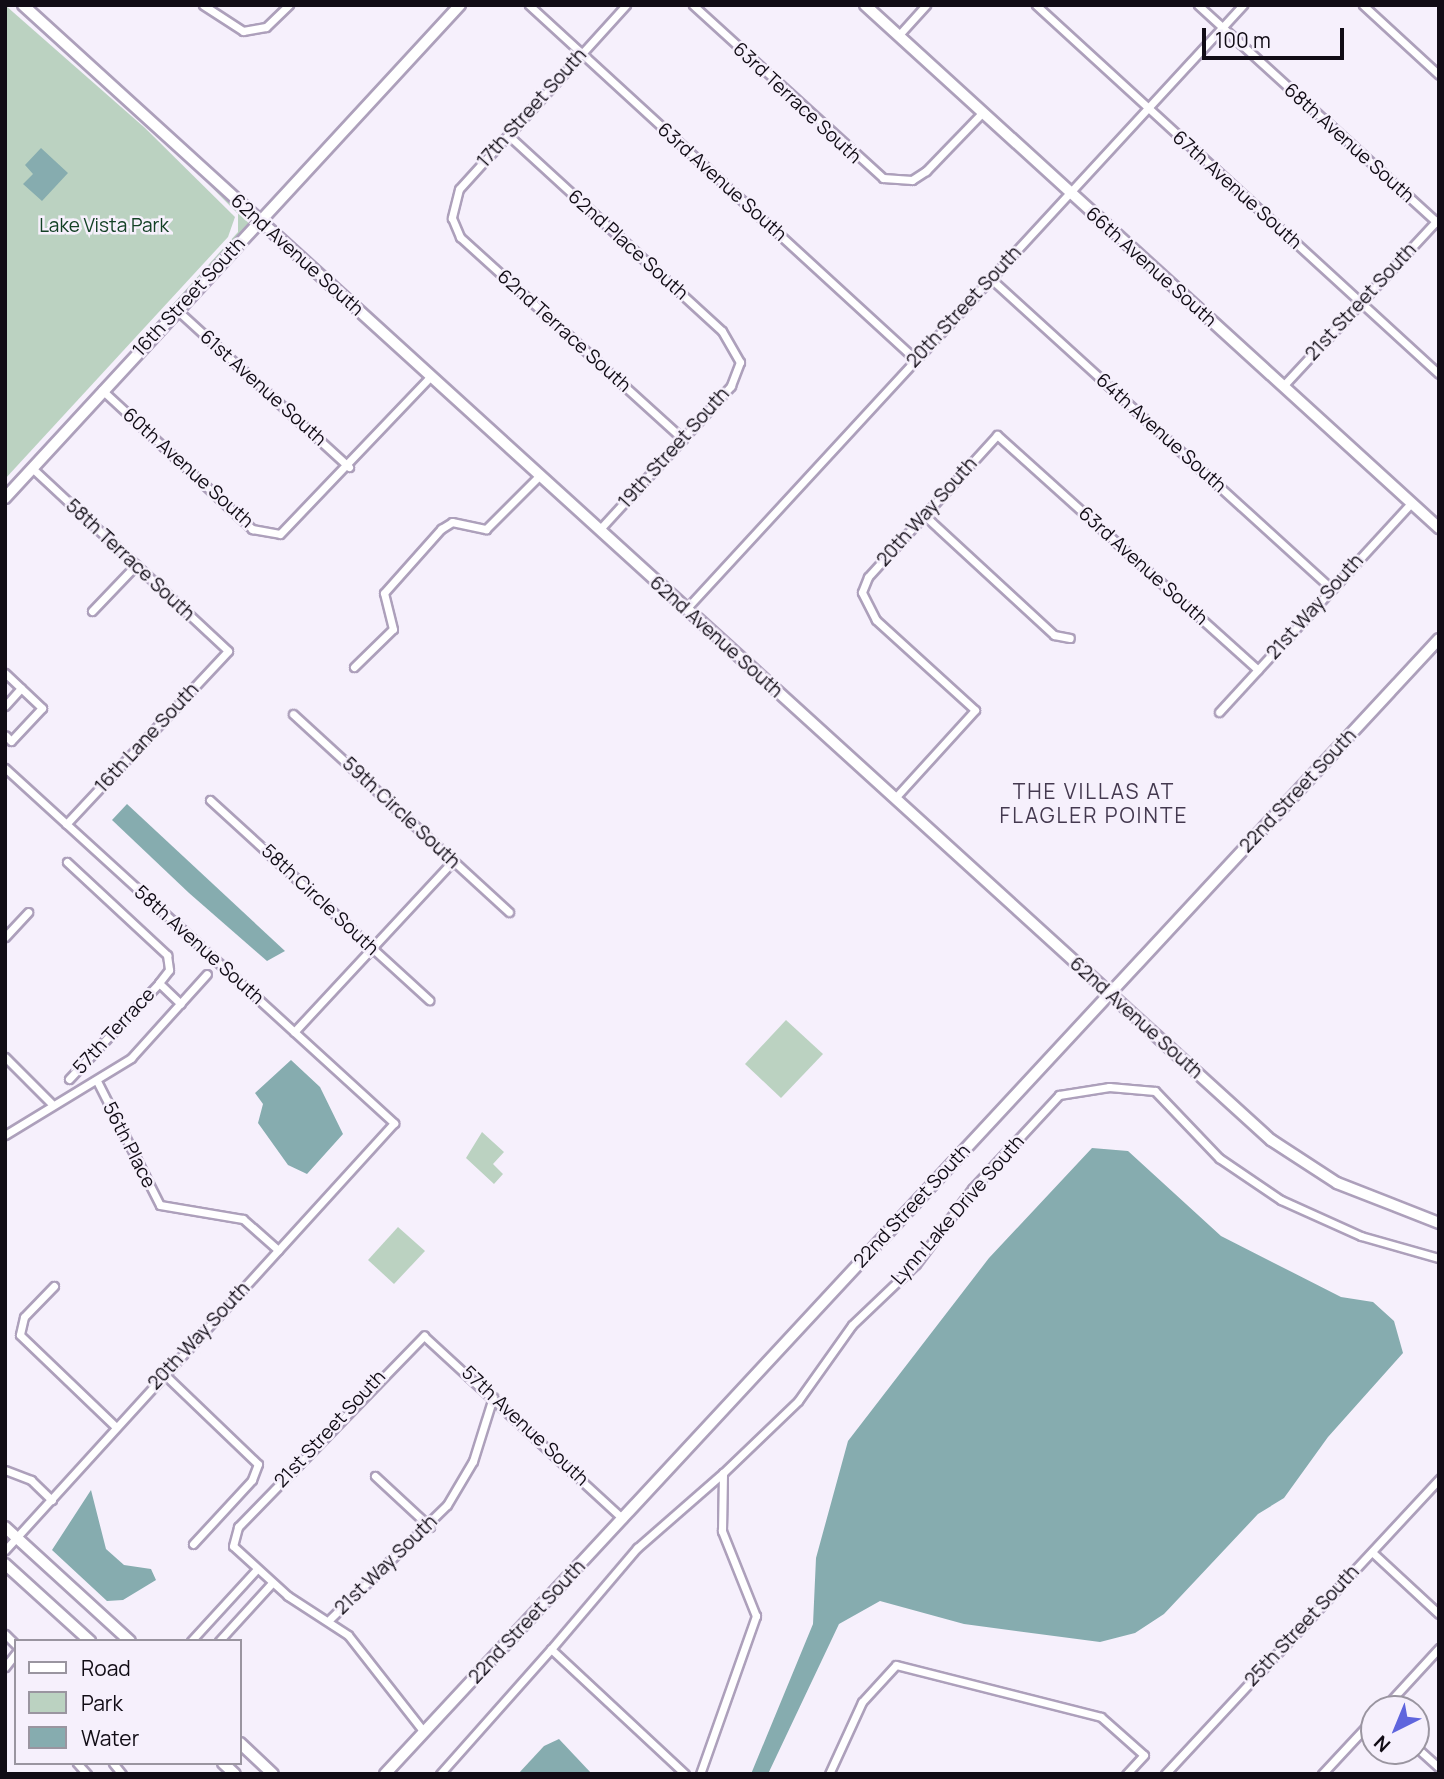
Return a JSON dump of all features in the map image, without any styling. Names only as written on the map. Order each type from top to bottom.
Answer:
[{"type":"street","name":"62nd Avenue South","points":[[23,5],[1109,994],[1304,1164],[1373,1201],[1439,1223]]},
{"type":"street","points":[[203,5],[243,31],[266,27],[289,5]]},
{"type":"street","name":"16th Street South","points":[[5,498],[460,5]]},
{"type":"street","name":"63rd Avenue South","points":[[529,5],[915,359]]},
{"type":"street","name":"17th Street South","points":[[452,218],[459,189],[626,5]]},
{"type":"street","name":"63rd Terrace South","points":[[692,5],[871,172],[912,180],[981,114]]},
{"type":"street","name":"66th Avenue South","points":[[865,5],[981,114],[1439,528]]},
{"type":"street","points":[[898,36],[926,5]]},
{"type":"street","name":"67th Avenue South","points":[[1036,5],[1439,374]]},
{"type":"street","name":"68th Avenue South","points":[[1198,5],[1438,221]]},
{"type":"street","name":"20th Street South","points":[[686,609],[1242,5]]},
{"type":"street","points":[[1363,5],[1439,75]]},
{"type":"street","name":"62nd Place South","points":[[508,135],[722,331],[740,362]]},
{"type":"street","name":"62nd Terrace South","points":[[452,218],[460,237],[683,439]]},
{"type":"street","name":"21st Street South","points":[[1283,386],[1438,221]]},
{"type":"street","name":"64th Avenue South","points":[[990,278],[1331,588]]},
{"type":"street","name":"61st Avenue South","points":[[177,310],[349,467]]},
{"type":"street","name":"19th Street South","points":[[599,530],[731,386],[740,362]]},
{"type":"street","points":[[349,467],[430,376]]},
{"type":"street","name":"60th Avenue South","points":[[102,390],[252,528],[280,534],[349,467]]},
{"type":"street","name":"63rd Avenue South","points":[[997,435],[1258,670]]},
{"type":"street","name":"20th Way South","points":[[895,799],[975,710],[876,620],[862,592],[924,515],[997,435]]},
{"type":"street","name":"58th Terrace South","points":[[32,468],[228,651]]},
{"type":"street","points":[[354,667],[393,629],[384,593],[441,529],[452,522],[486,529],[539,476]]},
{"type":"street","name":"21st Way South","points":[[1219,712],[1411,503]]},
{"type":"street","points":[[924,515],[1054,635],[1070,638]]},
{"type":"street","points":[[92,611],[136,565]]},
{"type":"street","name":"22nd Street South","points":[[385,1774],[1439,639]]},
{"type":"street","name":"16th Lane South","points":[[66,824],[228,651]]},
{"type":"street","points":[[5,673],[42,708],[12,741],[5,735]]},
{"type":"street","points":[[5,706],[21,688]]},
{"type":"street","name":"59th Circle South","points":[[293,714],[509,912]]},
{"type":"street","name":"58th Avenue South","points":[[5,768],[394,1123]]},
{"type":"street","name":"58th Circle South","points":[[210,800],[429,1000]]},
{"type":"street","points":[[294,1032],[453,861]]},
{"type":"street","name":"57th Terrace","points":[[66,862],[167,955],[169,970],[69,1079]]},
{"type":"street","points":[[5,937],[28,912]]},
{"type":"street","points":[[5,1135],[51,1103],[97,1081],[131,1058],[206,974]]},
{"type":"street","name":"57th Terrace","points":[[159,983],[181,1004]]},
{"type":"street","points":[[5,1057],[51,1103]]},
{"type":"street","name":"56th Place","points":[[97,1081],[160,1205],[243,1219],[278,1250]]},
{"type":"street","name":"Lynn Lake Drive South","points":[[551,1649],[637,1549],[723,1473],[798,1401],[852,1325],[916,1264],[972,1189],[1059,1095],[1109,1087],[1155,1091],[1219,1158],[1281,1200],[1361,1236],[1439,1258]]},
{"type":"street","name":"20th Way South","points":[[5,1550],[115,1426],[394,1123]]},
{"type":"street","points":[[54,1286],[24,1317],[20,1335],[115,1426]]},
{"type":"street","name":"21st Street South","points":[[257,1569],[233,1546],[238,1527],[424,1336]]},
{"type":"street","name":"57th Avenue South","points":[[424,1336],[493,1396],[623,1519]]},
{"type":"street","points":[[164,1374],[258,1464],[252,1480],[193,1544]]},
{"type":"street","name":"21st Way South","points":[[330,1619],[430,1527],[472,1461],[493,1396]]},
{"type":"street","points":[[5,1470],[31,1480],[52,1500]]},
{"type":"street","points":[[701,1774],[756,1616],[722,1531],[723,1473]]},
{"type":"street","points":[[375,1476],[430,1527]]},
{"type":"street","name":"25th Street South","points":[[1165,1774],[1439,1479]]},
{"type":"street","points":[[5,1527],[128,1639]]},
{"type":"street","points":[[1371,1552],[1439,1614]]},
{"type":"street","points":[[5,1564],[88,1639]]},
{"type":"street","points":[[193,1639],[257,1569],[272,1583],[330,1619],[362,1650],[424,1732]]},
{"type":"street","points":[[221,1639],[272,1583]]},
{"type":"street","points":[[1396,1695],[1439,1648]]},
{"type":"street","points":[[440,1774],[551,1649],[685,1774]]},
{"type":"street","points":[[829,1774],[862,1702],[896,1665],[1101,1717],[1144,1755],[1126,1774]]},
{"type":"street","points":[[1322,1774],[1360,1733]]},
{"type":"street","points":[[242,1745],[273,1774]]},
{"type":"green space","name":"Lake Vista Park","points":[[5,5],[145,128],[235,217],[228,237],[5,479]]},
{"type":"green space","points":[[176,151],[253,222],[5,490],[238,232],[238,214]]},
{"type":"green space","points":[[786,1020],[823,1054],[781,1098],[745,1064]]},
{"type":"green space","points":[[482,1132],[504,1152],[493,1164],[503,1174],[494,1184],[466,1158]]},
{"type":"green space","points":[[398,1227],[425,1251],[394,1284],[368,1260]]},
{"type":"water","points":[[41,148],[68,173],[42,201],[23,184],[33,174],[25,165]]},
{"type":"water","points":[[127,804],[285,951],[267,961],[189,893],[112,820]]},
{"type":"water","points":[[291,1060],[320,1087],[343,1134],[307,1174],[288,1165],[258,1123],[263,1104],[255,1093]]},
{"type":"water","points":[[1092,1148],[1128,1151],[1221,1236],[1341,1297],[1373,1302],[1394,1321],[1403,1353],[1328,1437],[1284,1498],[1258,1514],[1164,1614],[1135,1633],[1100,1642],[964,1624],[880,1601],[839,1624],[768,1774],[751,1774],[813,1624],[816,1558],[848,1441],[989,1258]]},
{"type":"water","points":[[91,1490],[106,1549],[124,1565],[151,1569],[156,1580],[123,1600],[107,1601],[52,1550]]},
{"type":"water","points":[[559,1739],[592,1774],[518,1774],[544,1746]]},
{"type":"district","name":"THE VILLAS AT FLAGLER POINTE","points":[[1094,803]]}]
